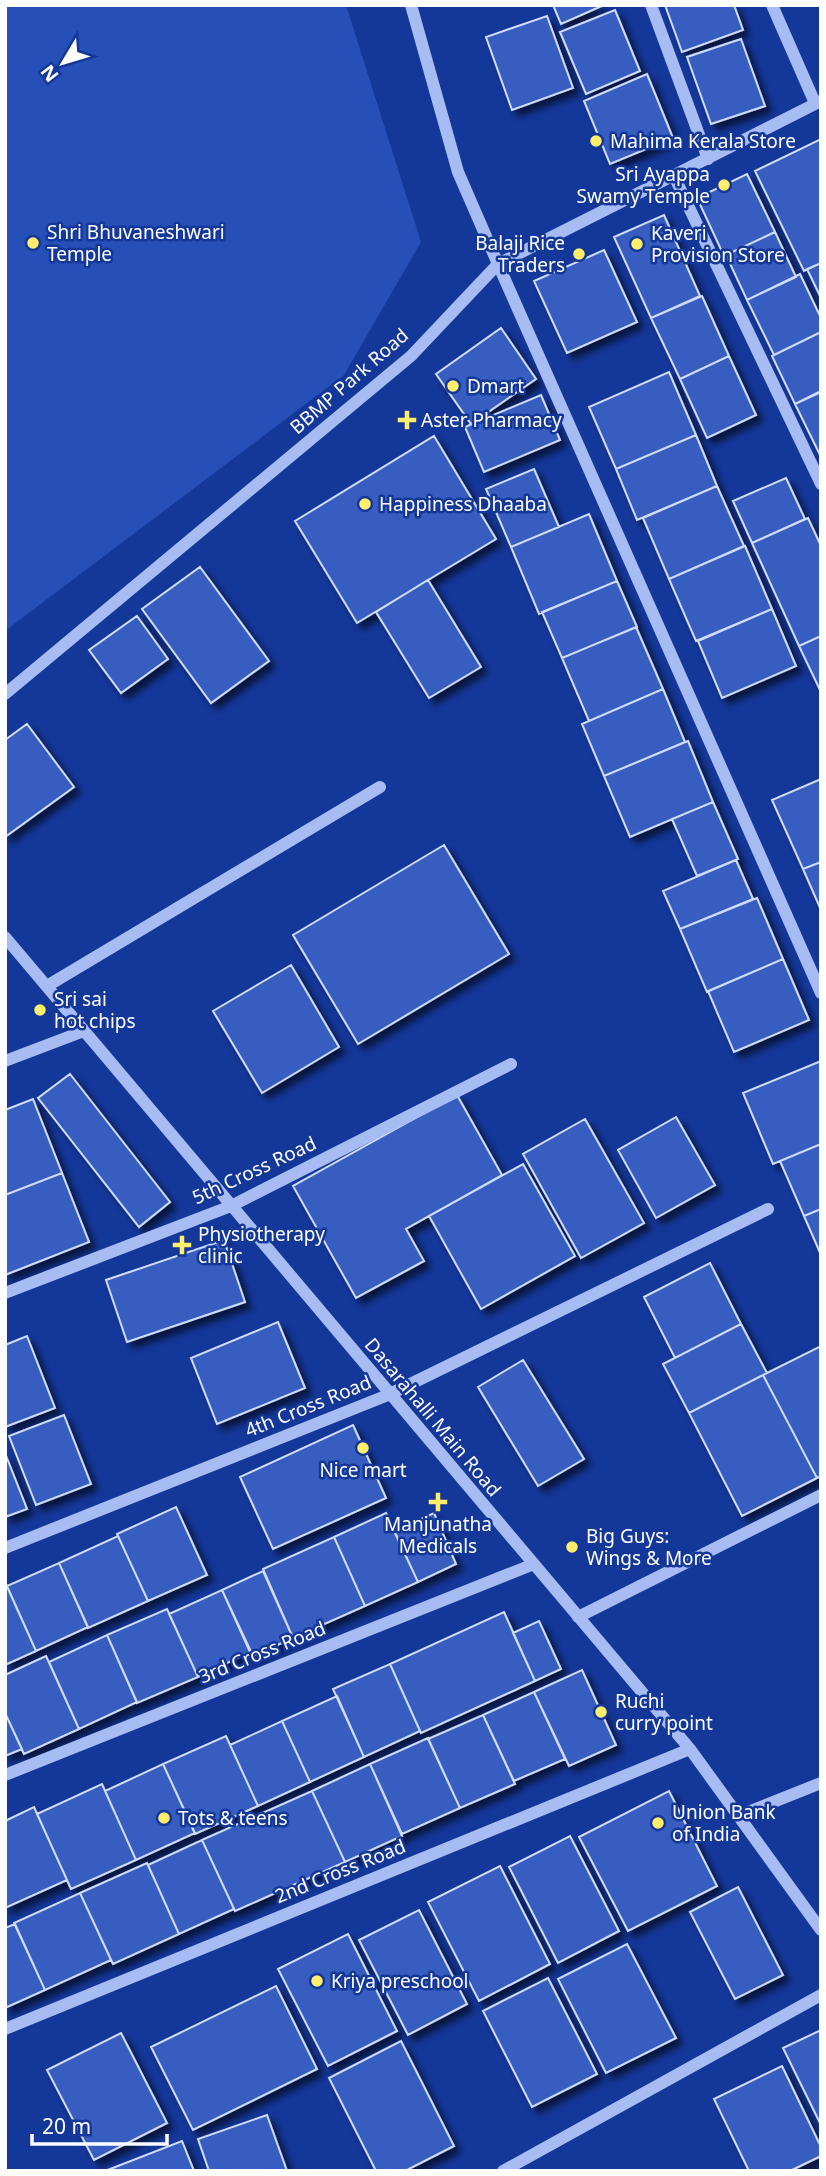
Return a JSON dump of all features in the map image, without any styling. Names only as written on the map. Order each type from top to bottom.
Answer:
[{"type":"street","points":[[411,5],[458,172],[821,993]]},
{"type":"street","points":[[651,5],[708,159]]},
{"type":"street","points":[[498,264],[818,102],[772,5]]},
{"type":"street","points":[[674,176],[821,484]]},
{"type":"street","name":"BBMP Park Road","points":[[5,694],[411,356],[498,264]]},
{"type":"street","points":[[47,986],[380,787]]},
{"type":"street","name":"Dasarahalli Main Road","points":[[5,937],[388,1395],[690,1749],[821,1930]]},
{"type":"street","points":[[5,1061],[84,1031]]},
{"type":"street","name":"5th Cross Road","points":[[5,1293],[232,1206],[511,1064]]},
{"type":"street","name":"4th Cross Road","points":[[5,1548],[388,1395],[768,1209]]},
{"type":"street","points":[[578,1617],[821,1496]]},
{"type":"street","name":"3rd Cross Road","points":[[5,1775],[534,1564]]},
{"type":"street","name":"2nd Cross Road","points":[[5,2029],[690,1749]]},
{"type":"street","points":[[738,1816],[821,1783]]},
{"type":"street","points":[[503,2171],[821,1996]]},
{"type":"shaded area","points":[[5,5],[346,5],[421,242],[344,375],[5,631]]},
{"type":"building","points":[[553,5],[604,5],[561,24]]},
{"type":"building","points":[[665,5],[734,5],[743,30],[682,52]]},
{"type":"building","points":[[615,10],[640,71],[586,94],[560,32]]},
{"type":"building","points":[[547,16],[573,88],[512,110],[486,37]]},
{"type":"building","points":[[741,39],[765,106],[711,124],[687,57]]},
{"type":"building","points":[[647,74],[673,138],[610,164],[584,101]]},
{"type":"building","points":[[821,139],[821,263],[804,271],[755,171]]},
{"type":"building","points":[[747,174],[775,232],[724,256],[697,198]]},
{"type":"building","points":[[664,215],[700,296],[651,318],[614,237]]},
{"type":"building","points":[[775,232],[796,277],[747,300],[726,255]]},
{"type":"building","points":[[604,250],[637,322],[567,353],[534,281]]},
{"type":"building","points":[[821,263],[821,298],[807,269]]},
{"type":"building","points":[[800,274],[821,318],[821,332],[774,355],[747,300]]},
{"type":"building","points":[[702,296],[729,356],[680,379],[651,318]]},
{"type":"building","points":[[501,328],[536,379],[471,424],[436,374]]},
{"type":"building","points":[[821,332],[821,391],[795,404],[772,356]]},
{"type":"building","points":[[729,356],[756,415],[707,438],[680,379]]},
{"type":"building","points":[[669,372],[696,435],[616,469],[589,407]]},
{"type":"building","points":[[821,392],[821,457],[795,404]]},
{"type":"building","points":[[541,395],[560,440],[484,472],[465,427]]},
{"type":"building","points":[[696,435],[717,486],[637,520],[616,469]]},
{"type":"building","points":[[434,436],[496,539],[357,623],[295,521]]},
{"type":"building","points":[[534,469],[559,527],[511,547],[486,489]]},
{"type":"building","points":[[786,478],[805,519],[752,543],[733,501]]},
{"type":"building","points":[[717,486],[744,546],[669,579],[643,518]]},
{"type":"building","points":[[589,514],[617,581],[539,614],[511,547]]},
{"type":"building","points":[[808,518],[821,546],[821,636],[799,646],[752,543]]},
{"type":"building","points":[[745,546],[772,609],[696,641],[669,579]]},
{"type":"building","points":[[200,567],[269,661],[211,703],[142,609]]},
{"type":"building","points":[[428,580],[481,667],[429,698],[376,612]]},
{"type":"building","points":[[617,581],[637,627],[562,658],[542,612]]},
{"type":"building","points":[[772,609],[796,666],[722,698],[698,641]]},
{"type":"building","points":[[137,616],[168,659],[121,693],[89,650]]},
{"type":"building","points":[[636,627],[663,689],[589,721],[562,658]]},
{"type":"building","points":[[821,636],[821,692],[799,646]]},
{"type":"building","points":[[663,689],[685,742],[604,776],[582,724]]},
{"type":"building","points":[[27,724],[74,787],[5,837],[5,740]]},
{"type":"building","points":[[688,741],[713,802],[630,837],[604,776]]},
{"type":"building","points":[[821,779],[821,862],[803,869],[772,800]]},
{"type":"building","points":[[713,802],[738,859],[697,876],[672,819]]},
{"type":"building","points":[[444,845],[509,954],[358,1044],[293,935]]},
{"type":"building","points":[[736,860],[753,899],[680,929],[663,891]]},
{"type":"building","points":[[821,862],[821,910],[803,869]]},
{"type":"building","points":[[757,898],[783,959],[707,992],[680,929]]},
{"type":"building","points":[[783,959],[809,1020],[734,1052],[708,991]]},
{"type":"building","points":[[291,965],[339,1047],[262,1093],[213,1011]]},
{"type":"building","points":[[821,1061],[821,1144],[773,1164],[743,1093]]},
{"type":"building","points":[[70,1074],[170,1202],[139,1227],[38,1098]]},
{"type":"building","points":[[457,1095],[502,1175],[406,1229],[424,1261],[356,1298],[293,1186]]},
{"type":"building","points":[[33,1099],[62,1173],[5,1195],[5,1110]]},
{"type":"building","points":[[676,1117],[715,1185],[656,1218],[618,1150]]},
{"type":"building","points":[[585,1119],[644,1223],[581,1258],[523,1154]]},
{"type":"building","points":[[821,1144],[821,1209],[804,1216],[780,1161]]},
{"type":"building","points":[[523,1164],[575,1256],[481,1309],[429,1216]]},
{"type":"building","points":[[62,1173],[89,1242],[5,1275],[5,1195]]},
{"type":"building","points":[[821,1209],[821,1255],[804,1216]]},
{"type":"building","points":[[224,1240],[245,1302],[127,1342],[106,1280]]},
{"type":"building","points":[[710,1263],[741,1324],[675,1358],[644,1297]]},
{"type":"building","points":[[278,1322],[305,1388],[217,1424],[191,1358]]},
{"type":"building","points":[[741,1324],[767,1373],[689,1413],[663,1364]]},
{"type":"building","points":[[27,1336],[55,1408],[5,1427],[5,1345]]},
{"type":"building","points":[[821,1346],[821,1476],[817,1478],[763,1375]]},
{"type":"building","points":[[523,1360],[584,1459],[538,1486],[478,1387]]},
{"type":"building","points":[[763,1375],[817,1478],[742,1516],[689,1413]]},
{"type":"building","points":[[64,1415],[91,1484],[36,1505],[9,1436]]},
{"type":"building","points":[[353,1425],[386,1498],[273,1549],[240,1477]]},
{"type":"building","points":[[5,1453],[27,1509],[5,1517]]},
{"type":"building","points":[[176,1507],[207,1575],[148,1601],[117,1534]]},
{"type":"building","points":[[386,1513],[418,1582],[365,1606],[334,1537]]},
{"type":"building","points":[[434,1513],[456,1564],[418,1582],[394,1531]]},
{"type":"building","points":[[118,1536],[148,1601],[88,1628],[59,1563]]},
{"type":"building","points":[[334,1537],[365,1606],[293,1638],[263,1569]]},
{"type":"building","points":[[59,1563],[88,1627],[36,1651],[7,1586]]},
{"type":"building","points":[[263,1571],[293,1638],[253,1656],[222,1590]]},
{"type":"building","points":[[5,1582],[36,1651],[5,1665]]},
{"type":"building","points":[[222,1590],[250,1652],[198,1677],[169,1614]]},
{"type":"building","points":[[167,1609],[198,1677],[137,1703],[107,1635]]},
{"type":"building","points":[[504,1612],[535,1681],[421,1733],[390,1664]]},
{"type":"building","points":[[539,1621],[561,1669],[535,1681],[513,1633]]},
{"type":"building","points":[[107,1635],[137,1702],[79,1729],[49,1662]]},
{"type":"building","points":[[46,1656],[79,1729],[24,1754],[5,1713],[5,1675]]},
{"type":"building","points":[[390,1664],[420,1731],[364,1757],[333,1689]]},
{"type":"building","points":[[582,1670],[616,1745],[569,1766],[534,1692]]},
{"type":"building","points":[[534,1692],[565,1759],[514,1781],[483,1715]]},
{"type":"building","points":[[337,1696],[364,1757],[310,1782],[282,1721]]},
{"type":"building","points":[[5,1713],[22,1749],[5,1756]]},
{"type":"building","points":[[483,1715],[515,1784],[460,1808],[428,1739]]},
{"type":"building","points":[[282,1721],[310,1782],[258,1806],[230,1745]]},
{"type":"building","points":[[226,1736],[258,1806],[195,1834],[163,1764]]},
{"type":"building","points":[[428,1738],[460,1808],[402,1834],[370,1764]]},
{"type":"building","points":[[163,1764],[195,1833],[136,1860],[105,1791]]},
{"type":"building","points":[[370,1764],[402,1836],[345,1862],[312,1791]]},
{"type":"building","points":[[102,1784],[136,1860],[71,1889],[37,1814]]},
{"type":"building","points":[[312,1791],[345,1862],[235,1911],[202,1840]]},
{"type":"building","points":[[669,1791],[717,1886],[628,1931],[579,1837]]},
{"type":"building","points":[[34,1807],[67,1880],[5,1908],[5,1821]]},
{"type":"building","points":[[570,1836],[619,1931],[558,1963],[509,1867]]},
{"type":"building","points":[[202,1840],[234,1909],[179,1934],[148,1865]]},
{"type":"building","points":[[147,1863],[179,1934],[113,1964],[80,1893]]},
{"type":"building","points":[[500,1866],[550,1964],[479,2001],[428,1902]]},
{"type":"building","points":[[738,1887],[783,1975],[735,1999],[690,1912]]},
{"type":"building","points":[[80,1893],[111,1960],[45,1990],[14,1923]]},
{"type":"building","points":[[419,1910],[467,2004],[408,2035],[359,1940]]},
{"type":"building","points":[[15,1924],[45,1990],[5,2008],[5,1928]]},
{"type":"building","points":[[348,1934],[397,2031],[328,2066],[278,1969]]},
{"type":"building","points":[[627,1944],[676,2038],[606,2073],[558,1979]]},
{"type":"building","points":[[548,1978],[597,2074],[532,2107],[483,2011]]},
{"type":"building","points":[[276,1986],[317,2069],[193,2130],[151,2047]]},
{"type":"building","points":[[821,2030],[821,2125],[783,2048]]},
{"type":"building","points":[[121,2033],[167,2123],[94,2160],[47,2070]]},
{"type":"building","points":[[401,2041],[454,2146],[405,2171],[376,2171],[329,2078]]},
{"type":"building","points":[[782,2066],[821,2147],[821,2156],[790,2171],[749,2171],[714,2099]]},
{"type":"building","points":[[267,2115],[287,2171],[209,2171],[198,2139]]},
{"type":"building","points":[[182,2141],[194,2171],[105,2171]]},
{"type":"place","name":"Mahima Kerala Store","points":[[596,141]]},
{"type":"place","name":"Sri Ayappa Swamy Temple","points":[[724,185]]},
{"type":"place","name":"Shri Bhuvaneshwari Temple","points":[[33,243]]},
{"type":"place","name":"Kaveri Provision Store","points":[[637,244]]},
{"type":"place","name":"Balaji Rice Traders","points":[[579,254]]},
{"type":"place","name":"Dmart","points":[[453,386]]},
{"type":"place","name":"Aster Pharmacy","points":[[407,420]]},
{"type":"place","name":"Happiness Dhaaba","points":[[365,504]]},
{"type":"place","name":"Sri sai hot chips","points":[[40,1010]]},
{"type":"place","name":"Physiotherapy clinic","points":[[182,1245]]},
{"type":"place","name":"Nice mart","points":[[363,1448]]},
{"type":"place","name":"Manjunatha Medicals","points":[[438,1502]]},
{"type":"place","name":"Big Guys: Wings & More","points":[[572,1547]]},
{"type":"place","name":"Ruchi curry point","points":[[601,1712]]},
{"type":"place","name":"Tots & teens","points":[[164,1818]]},
{"type":"place","name":"Union Bank of India","points":[[658,1823]]},
{"type":"place","name":"Kriya preschool","points":[[317,1981]]}]
